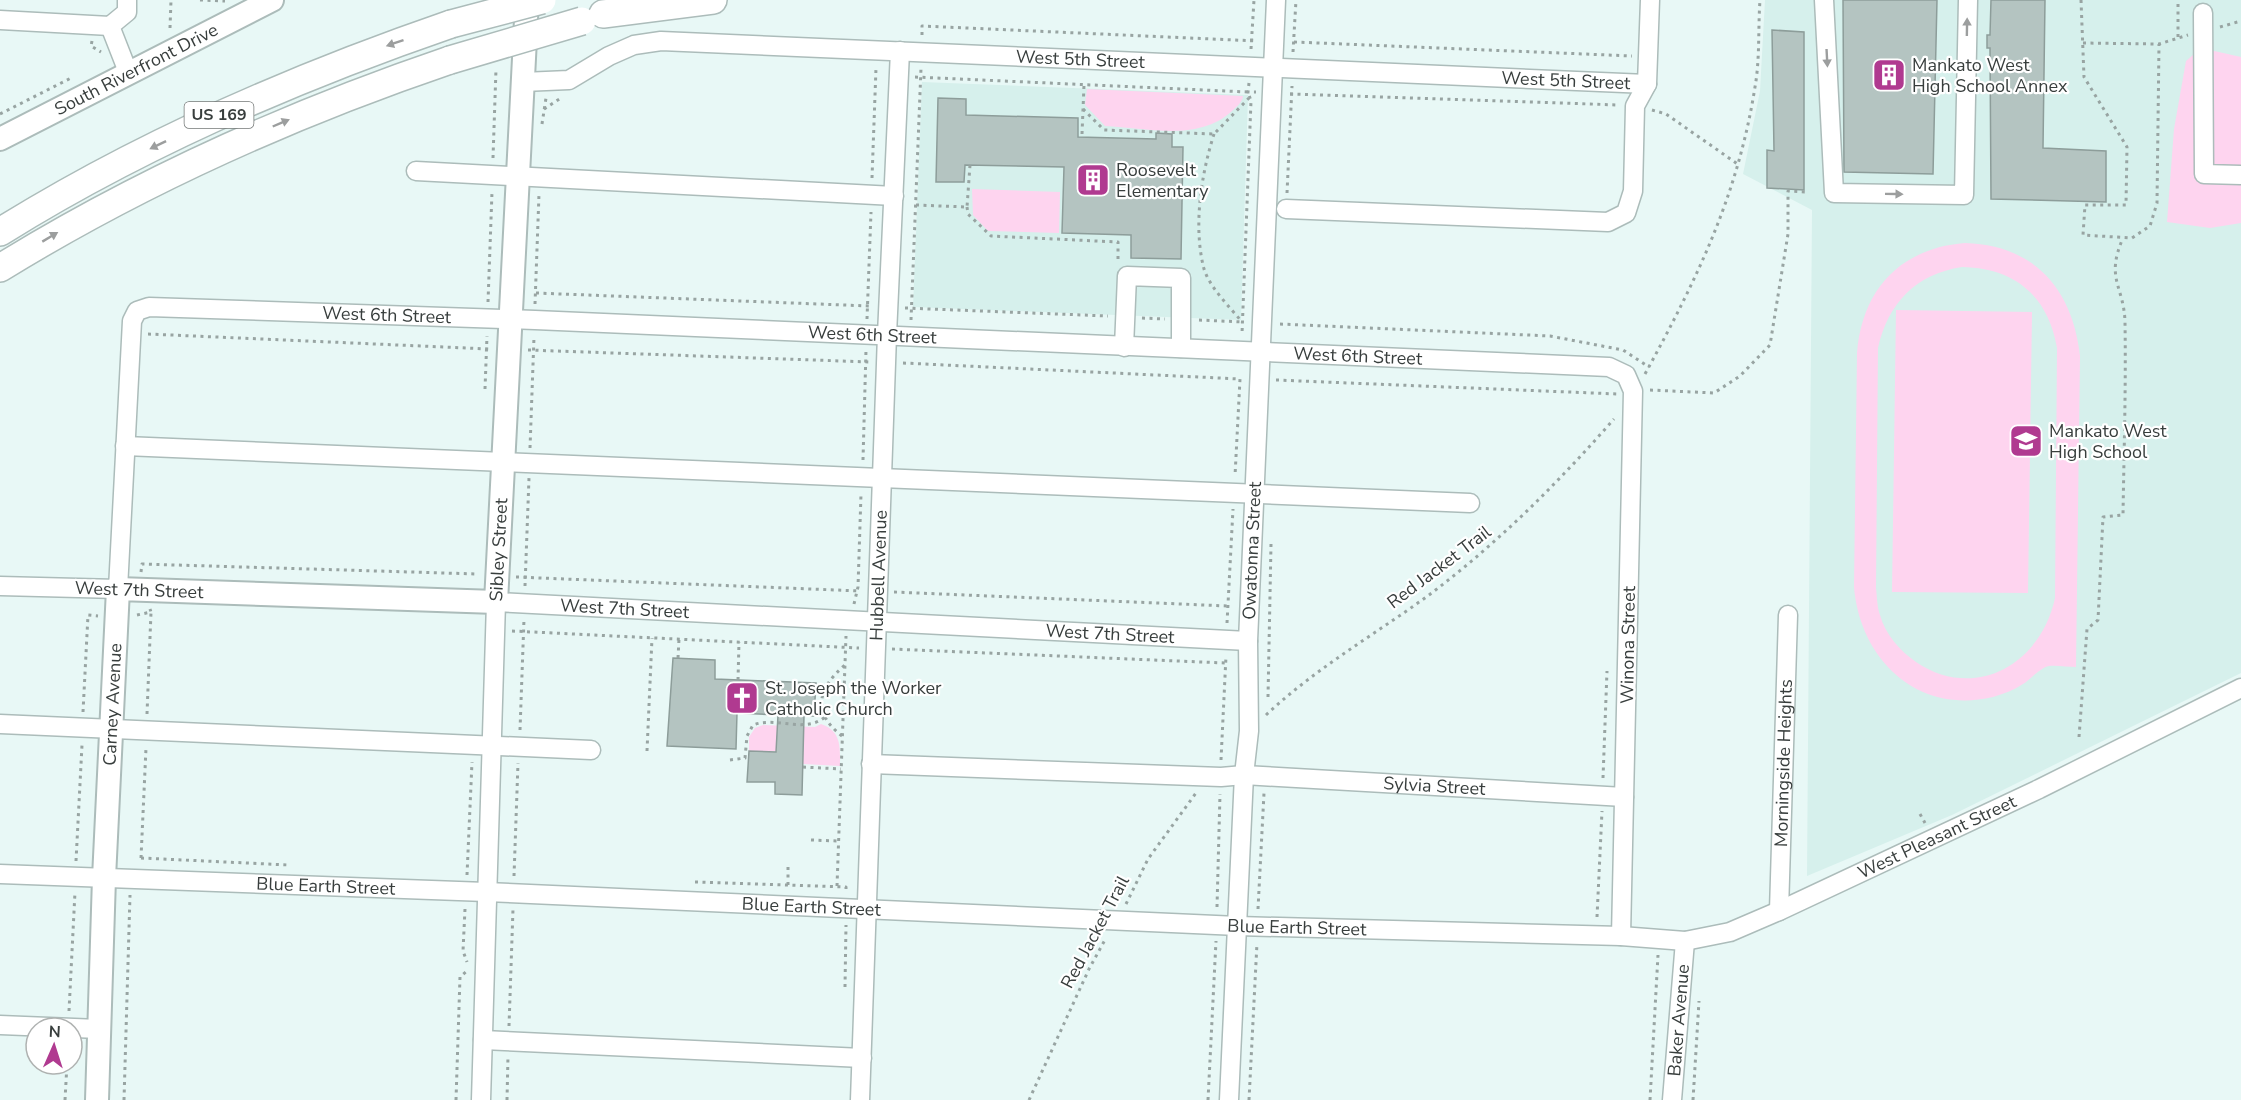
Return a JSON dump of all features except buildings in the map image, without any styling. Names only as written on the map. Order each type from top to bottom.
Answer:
[{"type":"highway","name":"US 169","points":[[0,268],[132,191],[204,156],[361,90],[450,60],[656,0]]},
{"type":"highway","points":[[593,17],[713,0]]},
{"type":"highway","name":"US 169","points":[[0,232],[116,166],[276,88],[451,24],[527,2]]},
{"type":"main road","name":"South Riverfront Drive","points":[[0,139],[272,0]]},
{"type":"main road","name":"Sibley Street","points":[[487,602],[485,570],[503,464],[498,349],[499,319],[516,175],[527,2]]},
{"type":"main road","name":"West 7th Street","points":[[129,589],[487,602]]},
{"type":"main road","name":"Carney Avenue","points":[[97,1100],[104,878],[117,619],[129,589]]},
{"type":"street","points":[[0,20],[110,26],[127,12],[127,0]]},
{"type":"street","name":"Owatonna Street","points":[[1229,1100],[1244,776],[1249,731],[1248,641],[1276,0]]},
{"type":"street","points":[[1286,209],[1608,222],[1626,213],[1633,191],[1635,106],[1647,84],[1650,0]]},
{"type":"street","points":[[1824,0],[1834,193],[1964,195],[1968,0]]},
{"type":"street","points":[[2203,22],[2204,174],[2241,175]]},
{"type":"street","points":[[110,26],[128,72]]},
{"type":"street","name":"West 5th Street","points":[[523,82],[569,80],[609,56],[634,45],[661,40],[1647,84]]},
{"type":"street","name":"Hubbell Avenue","points":[[861,1100],[871,764],[900,51]]},
{"type":"street","points":[[416,171],[894,196]]},
{"type":"street","points":[[1124,346],[1127,276],[1181,278],[1181,348]]},
{"type":"street","name":"West 6th Street","points":[[137,311],[149,307],[534,320],[1609,367]]},
{"type":"street","name":"Carney Avenue","points":[[129,589],[125,446],[132,321],[137,311]]},
{"type":"street","name":"Winona Street","points":[[1609,367],[1626,375],[1635,393],[1621,936]]},
{"type":"street","points":[[125,446],[503,464],[1470,503]]},
{"type":"street","name":"West 7th Street","points":[[0,586],[129,589]]},
{"type":"street","name":"West 7th Street","points":[[487,602],[877,624],[1248,641]]},
{"type":"street","name":"Sibley Street","points":[[481,1100],[495,630],[487,602]]},
{"type":"street","name":"Morningside Heights","points":[[1779,911],[1788,615]]},
{"type":"street","name":"West Pleasant Street","points":[[1621,936],[1685,941],[1730,932],[2039,789],[2241,688]]},
{"type":"street","points":[[0,724],[591,750]]},
{"type":"street","name":"Sylvia Street","points":[[871,764],[1217,773],[1624,796]]},
{"type":"street","name":"Blue Earth Street","points":[[0,874],[131,879],[467,883],[866,911],[1117,919],[1257,927],[1621,936]]},
{"type":"street","name":"Baker Avenue","points":[[1672,1100],[1685,941]]},
{"type":"street","points":[[0,1025],[24,1026]]},
{"type":"street","points":[[84,1029],[99,1029]]},
{"type":"street","points":[[483,1040],[862,1058]]},
{"type":"path","points":[[171,0],[171,28]]},
{"type":"path","points":[[200,0],[225,1]]},
{"type":"path","points":[[1286,209],[1296,0]]},
{"type":"path","name":"Red Jacket Trail","points":[[1029,1100],[1089,969],[1148,859],[1182,809],[1217,773],[1249,731],[1267,714],[1341,654],[1426,597],[1492,546],[1553,488],[1635,393],[1697,277],[1722,220],[1739,165],[1755,87],[1760,0]]},
{"type":"path","points":[[2081,0],[2084,77],[2127,147],[2126,205],[2085,205],[2083,235],[2132,238],[2150,226],[2157,203],[2159,44]]},
{"type":"path","points":[[2178,0],[2178,37]]},
{"type":"path","points":[[2083,43],[2159,44],[2178,37],[2203,22],[2241,21]]},
{"type":"path","points":[[909,363],[922,26],[1648,57]]},
{"type":"path","points":[[485,394],[498,349],[499,319],[493,174],[496,58]]},
{"type":"path","points":[[837,886],[846,647],[849,622],[857,591],[876,64]]},
{"type":"path","points":[[542,127],[548,81]]},
{"type":"path","points":[[1082,134],[1084,85]]},
{"type":"path","points":[[544,109],[570,92]]},
{"type":"path","points":[[1242,322],[1205,271],[1200,240],[1202,193],[1214,134],[1250,97]]},
{"type":"path","points":[[1635,106],[1666,114],[1739,165]]},
{"type":"path","points":[[1083,109],[1104,130],[1214,134]]},
{"type":"path","points":[[970,165],[968,214],[991,236],[1119,242],[1117,269]]},
{"type":"path","points":[[507,1100],[540,177]]},
{"type":"path","points":[[1635,393],[1714,393],[1740,376],[1770,345],[1788,234],[1788,191],[1807,192]]},
{"type":"path","points":[[915,206],[967,207]]},
{"type":"path","points":[[2079,737],[2087,629],[2098,620],[2103,517],[2124,515],[2125,319],[2115,281],[2115,255],[2123,237]]},
{"type":"path","points":[[536,293],[1550,336],[1623,350],[1649,367]]},
{"type":"path","points":[[1278,380],[1281,324]]},
{"type":"path","points":[[131,333],[533,351],[886,362],[1240,379],[1217,773],[1216,925],[1208,1100]]},
{"type":"path","points":[[1267,724],[1272,540]]},
{"type":"path","points":[[124,1100],[131,879],[141,858],[152,612],[129,589],[142,564],[485,570],[525,578],[1228,606]]},
{"type":"path","points":[[485,570],[487,602]]},
{"type":"path","points":[[69,1016],[88,615],[117,619],[152,612]]},
{"type":"path","points":[[495,630],[1225,663]]},
{"type":"path","points":[[647,751],[652,638]]},
{"type":"path","points":[[678,658],[679,639]]},
{"type":"path","points":[[738,680],[739,642]]},
{"type":"path","points":[[842,736],[825,717],[822,702],[825,687],[845,665]]},
{"type":"path","points":[[730,760],[745,758],[747,736],[753,725],[766,722],[812,723],[825,717]]},
{"type":"path","points":[[456,1100],[460,977],[469,969],[463,951],[472,743]]},
{"type":"path","points":[[803,767],[841,769]]},
{"type":"path","points":[[1249,1100],[1264,777]]},
{"type":"path","points":[[810,840],[838,841]]},
{"type":"path","points":[[141,858],[293,866]]},
{"type":"path","points":[[788,864],[788,885]]},
{"type":"path","points":[[456,874],[467,883],[514,885]]},
{"type":"path","points":[[693,882],[846,887],[845,989]]},
{"type":"path","points":[[1650,1100],[1658,939]]},
{"type":"path","points":[[1693,1100],[1700,995]]},
{"type":"path","points":[[65,1100],[66,1076]]},
{"type":"shaded area","name":"Mankato West High School","points":[[1765,0],[2241,0],[2241,673],[1952,815],[1807,876],[1812,210],[1743,174],[1760,91]]},
{"type":"shaded area","points":[[2201,48],[2241,57],[2241,223],[2210,228],[2167,222],[2174,129],[2186,61]]},
{"type":"shaded area","points":[[922,82],[1248,95],[1241,320],[913,307]]},
{"type":"shaded area","points":[[1087,89],[1243,96],[1240,103],[1219,121],[1204,127],[1172,131],[1105,126],[1085,105]]},
{"type":"shaded area","points":[[972,189],[1060,192],[1059,233],[988,231],[973,215]]},
{"type":"shaded area","points":[[1965,243],[1990,246],[2012,252],[2030,262],[2059,292],[2076,332],[2080,356],[2076,667],[2049,666],[2008,692],[1993,697],[1966,700],[1940,698],[1918,689],[1898,676],[1881,659],[1868,638],[1859,613],[1854,587],[1857,353],[1860,330],[1876,291],[1889,276],[1904,263],[1922,253]],"holes":[[[1962,267],[1981,269],[2013,279],[2026,288],[2037,300],[2053,330],[2057,348],[2055,598],[2047,621],[2036,641],[2020,658],[2002,670],[1982,677],[1961,678],[1938,673],[1910,658],[1889,635],[1879,612],[1876,588],[1878,348],[1889,317],[1906,293],[1931,276],[1946,271]]]},
{"type":"shaded area","points":[[1896,310],[2032,312],[2028,593],[1892,592]]},
{"type":"shaded area","points":[[821,724],[833,731],[836,736],[840,747],[840,766],[803,764],[803,739],[777,737],[776,751],[749,751],[749,737],[755,728],[763,725],[815,727]]},
{"type":"place","name":"Mankato West High School Annex","points":[[1889,75]]},
{"type":"place","name":"Roosevelt Elementary","points":[[1093,180]]},
{"type":"place","name":"Mankato West High School","points":[[2026,441]]},
{"type":"place","name":"St. Joseph the Worker Catholic Church","points":[[742,698]]}]
